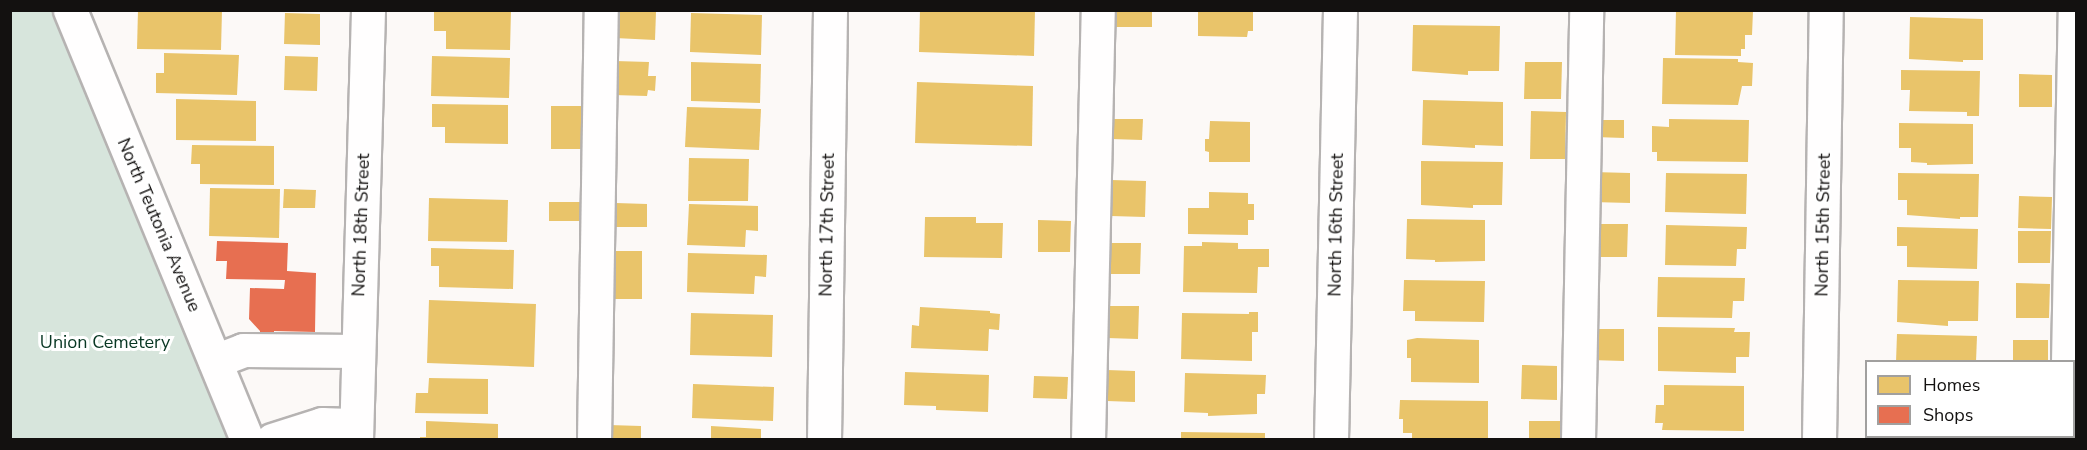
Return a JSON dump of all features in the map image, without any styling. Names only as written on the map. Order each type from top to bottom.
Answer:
[{"type":"street","name":"North Teutonia Avenue","points":[[70,10],[247,440]]},
{"type":"street","name":"North 18th Street","points":[[356,432],[368,10]]},
{"type":"street","points":[[594,440],[601,10]]},
{"type":"street","name":"North 17th Street","points":[[824,440],[830,10]]},
{"type":"street","points":[[1088,440],[1098,10]]},
{"type":"street","name":"North 16th Street","points":[[1331,440],[1340,10]]},
{"type":"street","points":[[1578,440],[1586,10]]},
{"type":"street","name":"North 15th Street","points":[[1819,440],[1826,10]]},
{"type":"street","points":[[2068,360],[2075,10]]},
{"type":"street","points":[[215,361],[243,350],[358,351]]},
{"type":"street","points":[[272,440],[322,424],[356,432]]},
{"type":"green space","name":"Union Cemetery","points":[[10,11],[70,11],[247,439],[11,439]]},
{"type":"building: Homes","points":[[138,10],[222,10],[221,50],[137,49]]},
{"type":"building: Homes","points":[[434,10],[511,10],[510,50],[446,49],[446,31],[434,31]]},
{"type":"building: Homes","points":[[920,10],[1035,10],[1034,56],[919,52]]},
{"type":"building: Homes","points":[[1116,10],[1152,10],[1152,27],[1116,27]]},
{"type":"building: Homes","points":[[1198,10],[1253,10],[1253,31],[1248,31],[1247,37],[1198,36]]},
{"type":"building: Homes","points":[[1676,10],[1753,11],[1752,35],[1745,35],[1745,49],[1741,49],[1741,56],[1675,55]]},
{"type":"building: Homes","points":[[616,11],[656,12],[655,40],[615,38]]},
{"type":"building: Homes","points":[[285,13],[320,14],[320,45],[284,44]]},
{"type":"building: Homes","points":[[691,13],[762,15],[761,55],[690,52]]},
{"type":"building: Homes","points":[[1910,17],[1983,19],[1983,60],[1963,60],[1963,62],[1909,59]]},
{"type":"building: Homes","points":[[1413,25],[1500,26],[1499,71],[1468,71],[1468,75],[1412,71]]},
{"type":"building: Homes","points":[[164,53],[239,55],[237,95],[156,93],[156,73],[164,73]]},
{"type":"building: Homes","points":[[285,56],[318,57],[317,91],[284,90]]},
{"type":"building: Homes","points":[[432,56],[510,58],[509,98],[431,96]]},
{"type":"building: Homes","points":[[1663,58],[1738,59],[1738,62],[1753,63],[1752,86],[1742,86],[1738,105],[1662,104]]},
{"type":"building: Homes","points":[[615,61],[649,62],[648,76],[656,76],[655,91],[648,90],[647,96],[613,95]]},
{"type":"building: Homes","points":[[691,62],[761,64],[760,103],[691,101]]},
{"type":"building: Homes","points":[[1525,62],[1562,62],[1561,99],[1524,99]]},
{"type":"building: Homes","points":[[1901,70],[1980,71],[1979,116],[1967,116],[1967,112],[1909,111],[1910,90],[1901,90]]},
{"type":"building: Homes","points":[[2019,74],[2052,75],[2052,107],[2019,107]]},
{"type":"building: Homes","points":[[917,82],[1033,86],[1032,146],[915,143]]},
{"type":"building: Homes","points":[[176,99],[256,101],[256,141],[176,140]]},
{"type":"building: Homes","points":[[1423,100],[1503,102],[1503,146],[1475,145],[1475,148],[1422,145]]},
{"type":"building: Homes","points":[[432,104],[508,105],[508,144],[445,143],[445,127],[432,127]]},
{"type":"building: Homes","points":[[551,106],[582,106],[581,149],[551,149]]},
{"type":"building: Homes","points":[[687,107],[761,109],[759,150],[685,147]]},
{"type":"building: Homes","points":[[1531,111],[1566,112],[1565,159],[1530,159]]},
{"type":"building: Homes","points":[[1112,119],[1143,119],[1142,140],[1111,139]]},
{"type":"building: Homes","points":[[1669,119],[1749,120],[1748,162],[1657,161],[1657,152],[1652,152],[1652,126],[1669,127]]},
{"type":"building: Homes","points":[[1596,120],[1624,120],[1624,138],[1595,137]]},
{"type":"building: Homes","points":[[1210,121],[1250,122],[1250,162],[1209,162],[1209,152],[1205,151],[1205,139],[1209,139]]},
{"type":"building: Homes","points":[[1899,123],[1973,124],[1973,164],[1927,165],[1927,163],[1911,162],[1911,148],[1899,148]]},
{"type":"building: Homes","points":[[192,145],[274,146],[274,185],[200,184],[200,164],[191,164]]},
{"type":"building: Homes","points":[[689,158],[749,159],[748,201],[688,201]]},
{"type":"building: Homes","points":[[1421,161],[1503,162],[1502,205],[1473,205],[1473,208],[1421,205]]},
{"type":"building: Homes","points":[[1593,172],[1630,173],[1630,203],[1592,202]]},
{"type":"building: Homes","points":[[1666,173],[1747,174],[1746,214],[1665,212]]},
{"type":"building: Homes","points":[[1898,173],[1979,174],[1978,217],[1960,217],[1960,219],[1907,215],[1907,200],[1898,200]]},
{"type":"building: Homes","points":[[1111,180],[1146,181],[1145,217],[1111,216]]},
{"type":"building: Homes","points":[[210,188],[280,189],[279,238],[209,236]]},
{"type":"building: Homes","points":[[284,189],[316,190],[315,208],[283,208]]},
{"type":"building: Homes","points":[[1209,192],[1248,193],[1248,204],[1254,204],[1254,220],[1248,220],[1248,235],[1188,234],[1188,208],[1209,208]]},
{"type":"building: Homes","points":[[2019,196],[2052,197],[2051,229],[2018,228]]},
{"type":"building: Homes","points":[[429,198],[508,200],[507,242],[428,241]]},
{"type":"building: Homes","points":[[549,202],[581,202],[581,221],[549,221]]},
{"type":"building: Homes","points":[[616,203],[647,204],[647,227],[615,227]]},
{"type":"building: Homes","points":[[689,204],[758,206],[758,231],[746,230],[745,247],[687,245]]},
{"type":"building: Homes","points":[[925,217],[976,217],[976,223],[1003,223],[1002,258],[924,257]]},
{"type":"building: Homes","points":[[1407,219],[1485,220],[1485,261],[1435,262],[1435,260],[1406,259]]},
{"type":"building: Homes","points":[[1038,220],[1071,221],[1070,252],[1038,252]]},
{"type":"building: Homes","points":[[1596,224],[1628,224],[1627,257],[1596,257]]},
{"type":"building: Homes","points":[[1666,225],[1747,227],[1746,249],[1737,249],[1736,266],[1665,265]]},
{"type":"building: Homes","points":[[1897,227],[1978,229],[1977,269],[1907,267],[1907,246],[1897,246]]},
{"type":"building: Homes","points":[[2018,231],[2051,231],[2050,263],[2018,263]]},
{"type":"building: Homes","points":[[1202,242],[1238,243],[1238,249],[1269,249],[1269,267],[1258,267],[1257,293],[1183,292],[1184,246],[1202,246]]},
{"type":"building: Homes","points":[[1108,243],[1141,243],[1140,274],[1107,274]]},
{"type":"building: Homes","points":[[431,248],[514,250],[513,289],[439,287],[439,266],[431,266]]},
{"type":"building: Homes","points":[[611,251],[642,251],[642,299],[610,299]]},
{"type":"building: Homes","points":[[688,253],[767,255],[766,277],[755,276],[754,294],[687,292]]},
{"type":"building: Homes","points":[[1658,277],[1745,278],[1744,301],[1733,301],[1732,318],[1657,317]]},
{"type":"building: Homes","points":[[1404,280],[1485,281],[1484,322],[1415,321],[1415,311],[1403,311]]},
{"type":"building: Homes","points":[[1898,280],[1979,281],[1978,321],[1948,321],[1948,326],[1897,322]]},
{"type":"building: Homes","points":[[2016,283],[2050,284],[2049,318],[2016,318]]},
{"type":"building: Homes","points":[[429,300],[536,304],[534,367],[427,363]]},
{"type":"building: Homes","points":[[1107,306],[1139,306],[1138,339],[1107,338]]},
{"type":"building: Homes","points":[[920,307],[990,311],[990,313],[1000,314],[999,330],[989,329],[988,351],[911,348],[912,325],[919,326]]},
{"type":"building: Homes","points":[[1249,312],[1258,312],[1258,332],[1252,332],[1252,361],[1181,359],[1182,313],[1249,314]]},
{"type":"building: Homes","points":[[691,313],[773,315],[772,357],[690,355]]},
{"type":"building: Homes","points":[[1658,327],[1735,328],[1734,332],[1750,332],[1749,357],[1736,357],[1736,373],[1658,371]]},
{"type":"building: Homes","points":[[1591,329],[1624,329],[1624,361],[1590,360]]},
{"type":"building: Homes","points":[[1897,334],[1977,336],[1976,360],[1896,360]]},
{"type":"building: Homes","points":[[1417,338],[1479,340],[1479,383],[1411,382],[1411,358],[1407,358],[1407,340]]},
{"type":"building: Homes","points":[[2013,340],[2048,340],[2048,360],[2013,360]]},
{"type":"building: Homes","points":[[1522,365],[1557,366],[1557,400],[1521,399]]},
{"type":"building: Homes","points":[[1107,370],[1135,371],[1135,402],[1107,401]]},
{"type":"building: Homes","points":[[905,372],[989,375],[988,412],[936,410],[936,406],[904,405]]},
{"type":"building: Homes","points":[[1185,373],[1266,375],[1265,394],[1257,394],[1257,414],[1208,416],[1208,413],[1184,412]]},
{"type":"building: Homes","points":[[1034,376],[1068,377],[1067,399],[1033,398]]},
{"type":"building: Homes","points":[[429,378],[488,379],[488,414],[415,413],[416,393],[428,393]]},
{"type":"building: Homes","points":[[693,384],[774,387],[773,421],[692,418]]},
{"type":"building: Homes","points":[[1664,385],[1744,386],[1744,431],[1662,430],[1663,423],[1655,423],[1656,405],[1664,405]]},
{"type":"building: Homes","points":[[1400,400],[1488,401],[1488,440],[1412,440],[1412,433],[1403,433],[1403,419],[1399,419]]},
{"type":"building: Homes","points":[[426,421],[498,424],[498,440],[420,440],[420,437],[426,437]]},
{"type":"building: Homes","points":[[1529,421],[1561,421],[1560,440],[1529,440]]},
{"type":"building: Homes","points":[[609,425],[641,426],[641,440],[609,440]]},
{"type":"building: Homes","points":[[711,426],[761,429],[761,440],[711,440]]},
{"type":"building: Homes","points":[[1181,432],[1265,433],[1265,440],[1181,440]]},
{"type":"building: Shops","points":[[217,241],[288,243],[287,271],[316,273],[315,332],[274,331],[274,338],[260,337],[260,331],[249,319],[250,288],[284,289],[285,280],[226,279],[227,261],[216,261]]}]
